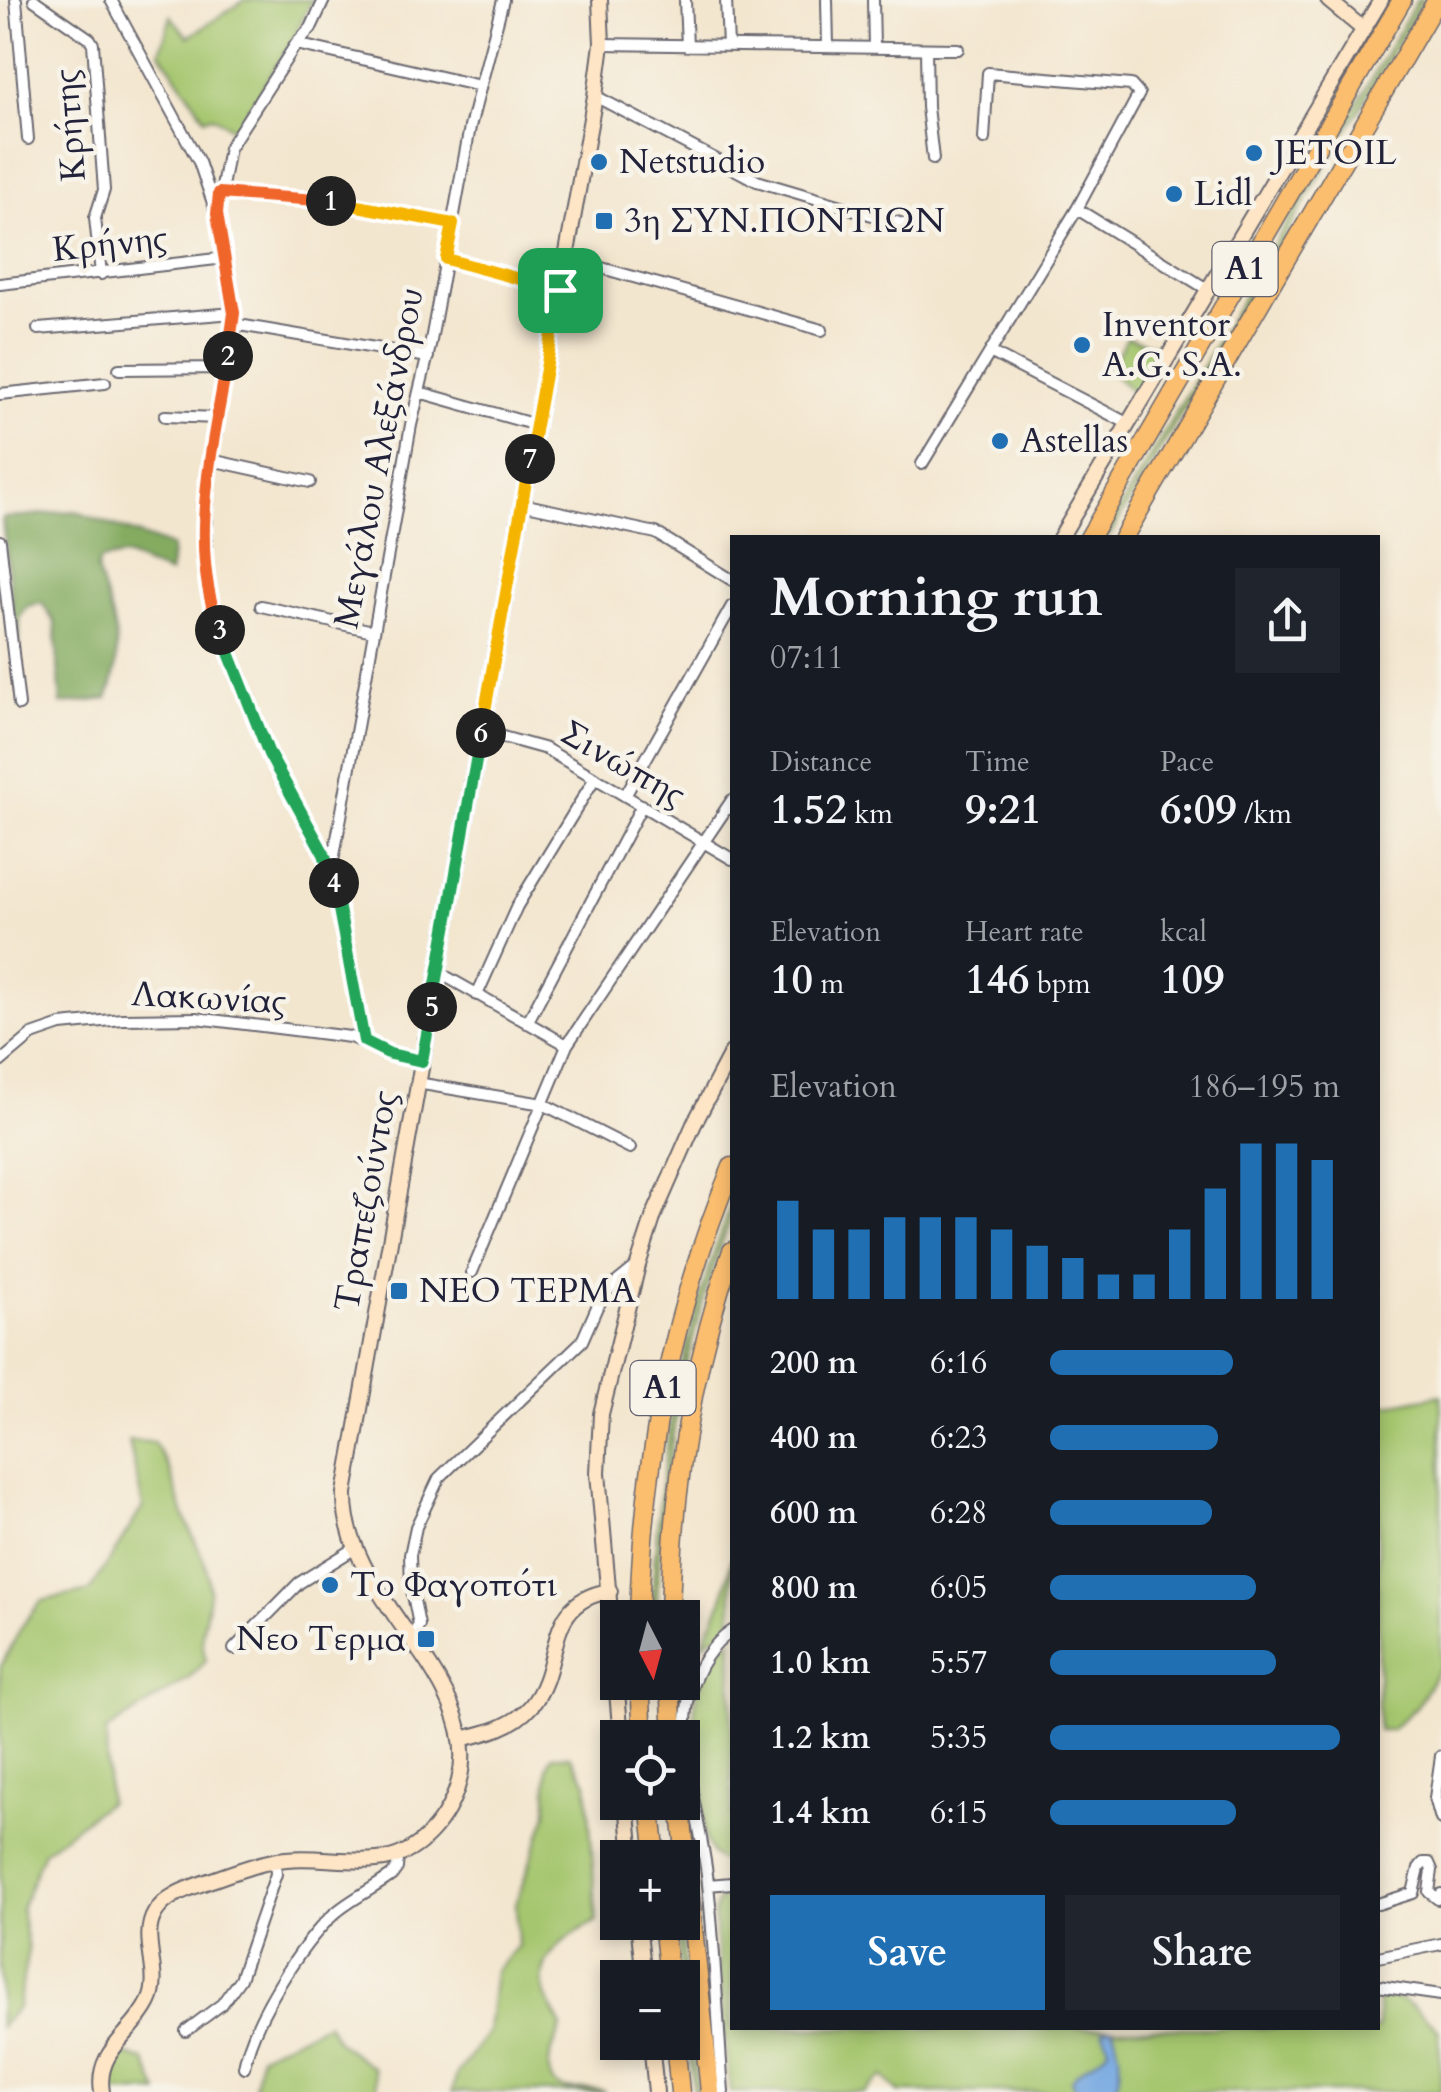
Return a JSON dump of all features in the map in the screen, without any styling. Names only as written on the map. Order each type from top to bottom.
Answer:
[{"type":"highway","name":"Α1","points":[[1090,535],[1402,0]]},
{"type":"highway","name":"Α1","points":[[1126,535],[1437,0]]},
{"type":"highway","name":"Α1","points":[[641,1600],[648,1479],[660,1403],[686,1294],[730,1173]]},
{"type":"highway","name":"Α1","points":[[671,1600],[682,1449],[704,1345],[730,1259]]},
{"type":"highway","points":[[682,1820],[710,2092]]},
{"type":"highway","points":[[677,2060],[680,2092]]},
{"type":"main road","name":"Τραπεζούντος","points":[[398,1856],[425,1838],[444,1818],[459,1780],[461,1738],[448,1697],[354,1548],[345,1522],[346,1478],[595,96],[602,44],[600,0]]},
{"type":"main road","points":[[1328,0],[1363,29]]},
{"type":"main road","points":[[1062,535],[1381,0]]},
{"type":"main road","points":[[620,1720],[598,1439],[608,1381],[654,1215],[672,1170],[730,1056]]},
{"type":"main road","points":[[461,1738],[504,1727],[531,1707],[572,1606],[589,1594],[610,1591]]},
{"type":"main road","points":[[102,2092],[100,2074],[108,2054],[151,1997],[154,1981],[150,1933],[154,1914],[171,1897],[274,1860],[379,1860],[398,1856]]},
{"type":"main road","points":[[653,2060],[656,2092]]},
{"type":"street","points":[[16,0],[28,139]]},
{"type":"street","name":"Κρήτης","points":[[34,0],[92,44],[104,190],[94,218],[101,274]]},
{"type":"street","points":[[111,0],[199,162],[217,214],[233,318],[212,460],[204,552],[215,619],[269,754],[332,871],[364,1041]]},
{"type":"street","points":[[217,214],[229,148],[296,44],[311,28],[324,0]]},
{"type":"street","name":"Μεγάλου Αλεξάνδρου","points":[[332,871],[372,632],[419,392],[480,86],[503,0]]},
{"type":"street","points":[[685,0],[687,46]]},
{"type":"street","points":[[726,0],[728,46]]},
{"type":"street","points":[[827,0],[828,48]]},
{"type":"street","points":[[873,0],[874,48]]},
{"type":"street","points":[[296,44],[480,86]]},
{"type":"street","points":[[602,44],[958,48]]},
{"type":"street","points":[[926,49],[933,159]]},
{"type":"street","points":[[922,464],[1077,209],[1139,94],[1130,85],[988,74],[984,139]]},
{"type":"street","points":[[595,96],[758,182],[903,224]]},
{"type":"street","points":[[219,193],[330,200],[453,224]]},
{"type":"street","points":[[1077,209],[1207,289]]},
{"type":"street","name":"Κρήνης","points":[[0,284],[225,258]]},
{"type":"street","points":[[566,258],[822,330]]},
{"type":"street","points":[[446,259],[560,290]]},
{"type":"street","points":[[38,329],[233,318],[428,357]]},
{"type":"street","points":[[990,352],[1127,423]]},
{"type":"street","points":[[120,369],[226,368]]},
{"type":"street","points":[[0,394],[105,383]]},
{"type":"street","points":[[419,392],[536,425]]},
{"type":"street","points":[[164,416],[218,418]]},
{"type":"street","points":[[212,460],[310,482]]},
{"type":"street","points":[[522,504],[656,532],[730,579]]},
{"type":"street","points":[[0,542],[2,590],[18,705]]},
{"type":"street","points":[[261,606],[372,632]]},
{"type":"street","points":[[625,796],[730,610]]},
{"type":"street","name":"Σινώπης","points":[[481,731],[546,748],[730,858]]},
{"type":"street","points":[[477,994],[518,906],[595,778]]},
{"type":"street","points":[[472,1272],[568,1045],[730,803]]},
{"type":"street","points":[[527,1022],[642,805]]},
{"type":"street","points":[[438,972],[568,1045]]},
{"type":"street","name":"Λακωνίας","points":[[0,1062],[32,1035],[60,1025],[123,1019],[211,1018],[364,1041],[390,1054],[422,1061]]},
{"type":"street","points":[[418,1084],[542,1104],[630,1148]]},
{"type":"street","points":[[410,1639],[419,1625],[410,1576],[412,1547],[416,1528],[439,1478],[582,1341],[611,1287],[638,1265]]},
{"type":"street","points":[[234,1649],[299,1583],[354,1548]]},
{"type":"street","points":[[724,2092],[708,1885],[692,1786],[688,1706],[703,1662],[713,1646],[730,1633]]},
{"type":"street","points":[[1441,1756],[1435,1798],[1441,1819]]},
{"type":"street","points":[[244,2066],[252,2034],[306,1948],[337,1912],[392,1875],[398,1868],[398,1856]]},
{"type":"street","points":[[186,2031],[222,2004],[240,1979],[276,1874],[274,1860]]},
{"type":"street","points":[[1380,1903],[1413,1893],[1423,1863],[1429,1863],[1432,1870],[1428,1892],[1438,1899],[1441,1894]]},
{"type":"street","points":[[708,1885],[730,1883]]},
{"type":"street","points":[[1380,1957],[1441,1944]]},
{"type":"street","points":[[1380,1986],[1441,1995]]},
{"type":"green space","points":[[245,0],[312,0],[293,40],[235,130],[213,116],[205,118],[160,52],[171,16],[188,37]]},
{"type":"green space","points":[[1417,0],[1423,0],[1110,535],[1104,535]]},
{"type":"green space","points":[[1127,337],[1165,349],[1137,396],[1109,370]]},
{"type":"green space","points":[[74,511],[172,547],[170,574],[125,556],[100,560],[97,570],[117,648],[113,681],[107,699],[61,704],[55,623],[42,603],[28,606],[20,617],[19,663],[2,518]]},
{"type":"green space","points":[[730,1207],[730,1220],[700,1313],[677,1412],[663,1514],[658,1600],[653,1600],[665,1457],[698,1304]]},
{"type":"green space","points":[[1441,1395],[1441,1665],[1417,1706],[1391,1730],[1380,1730],[1380,1407]]},
{"type":"green space","points":[[129,1441],[153,1442],[160,1453],[205,1564],[209,1583],[202,1632],[206,1661],[189,1678],[106,1731],[108,1802],[44,1851],[21,1909],[28,1950],[18,2007],[0,2027],[0,1668],[22,1626],[41,1601],[90,1591],[143,1507]]},
{"type":"green space","points":[[730,1566],[730,1627],[703,1643],[723,1598]]},
{"type":"green space","points":[[730,1641],[730,1868],[713,1855],[706,1841],[700,1797],[700,1720],[694,1720],[702,1677],[713,1655]]},
{"type":"green space","points":[[552,1756],[570,1756],[587,1782],[597,1921],[566,1939],[545,1967],[544,1991],[562,2027],[549,2070],[557,2085],[566,2089],[605,2092],[452,2092],[457,2074],[488,2032],[495,1971],[518,1946],[516,1903],[547,1814],[547,1767]]},
{"type":"green space","points":[[730,1896],[730,2030],[1380,2030],[1380,1996],[1387,1996],[1412,2006],[1439,2030],[1441,2092],[899,2092],[883,2076],[865,2092],[730,2092],[714,1914],[717,1902]]},
{"type":"green space","points":[[678,1940],[683,1940],[685,1960],[680,1960]]},
{"type":"green space","points":[[327,2023],[338,2042],[373,2068],[378,2092],[253,2092],[260,2055]]},
{"type":"green space","points":[[116,2052],[144,2060],[159,2092],[111,2092],[107,2071]]},
{"type":"green space","points":[[690,2060],[694,2060],[697,2092],[693,2092]]},
{"type":"water","points":[[1113,2030],[1120,2070],[1116,2085],[1112,2092],[1077,2092],[1072,2080],[1109,2047],[1103,2031]]},
{"type":"place","name":"JETOIL","points":[[1254,153]]},
{"type":"place","name":"Netstudio","points":[[599,162]]},
{"type":"place","name":"Lidl","points":[[1174,194]]},
{"type":"place","name":"3η ΣΥΝ.ΠΟΝΤΙΩΝ","points":[[604,221]]},
{"type":"place","name":"Inventor A.G. S.A.","points":[[1082,345]]},
{"type":"place","name":"Astellas","points":[[1000,441]]},
{"type":"place","name":"ΝΕΟ ΤΕΡΜΑ","points":[[399,1291]]},
{"type":"place","name":"Το Φαγοπότι","points":[[330,1585]]},
{"type":"place","name":"Νεο Τερμα","points":[[426,1639]]},
{"type":"route","points":[[219,193],[330,200],[453,224],[446,259],[560,290],[422,1061],[390,1054],[364,1041],[332,871],[269,754],[215,619],[205,571],[205,516],[234,313],[217,214],[219,193]]}]
